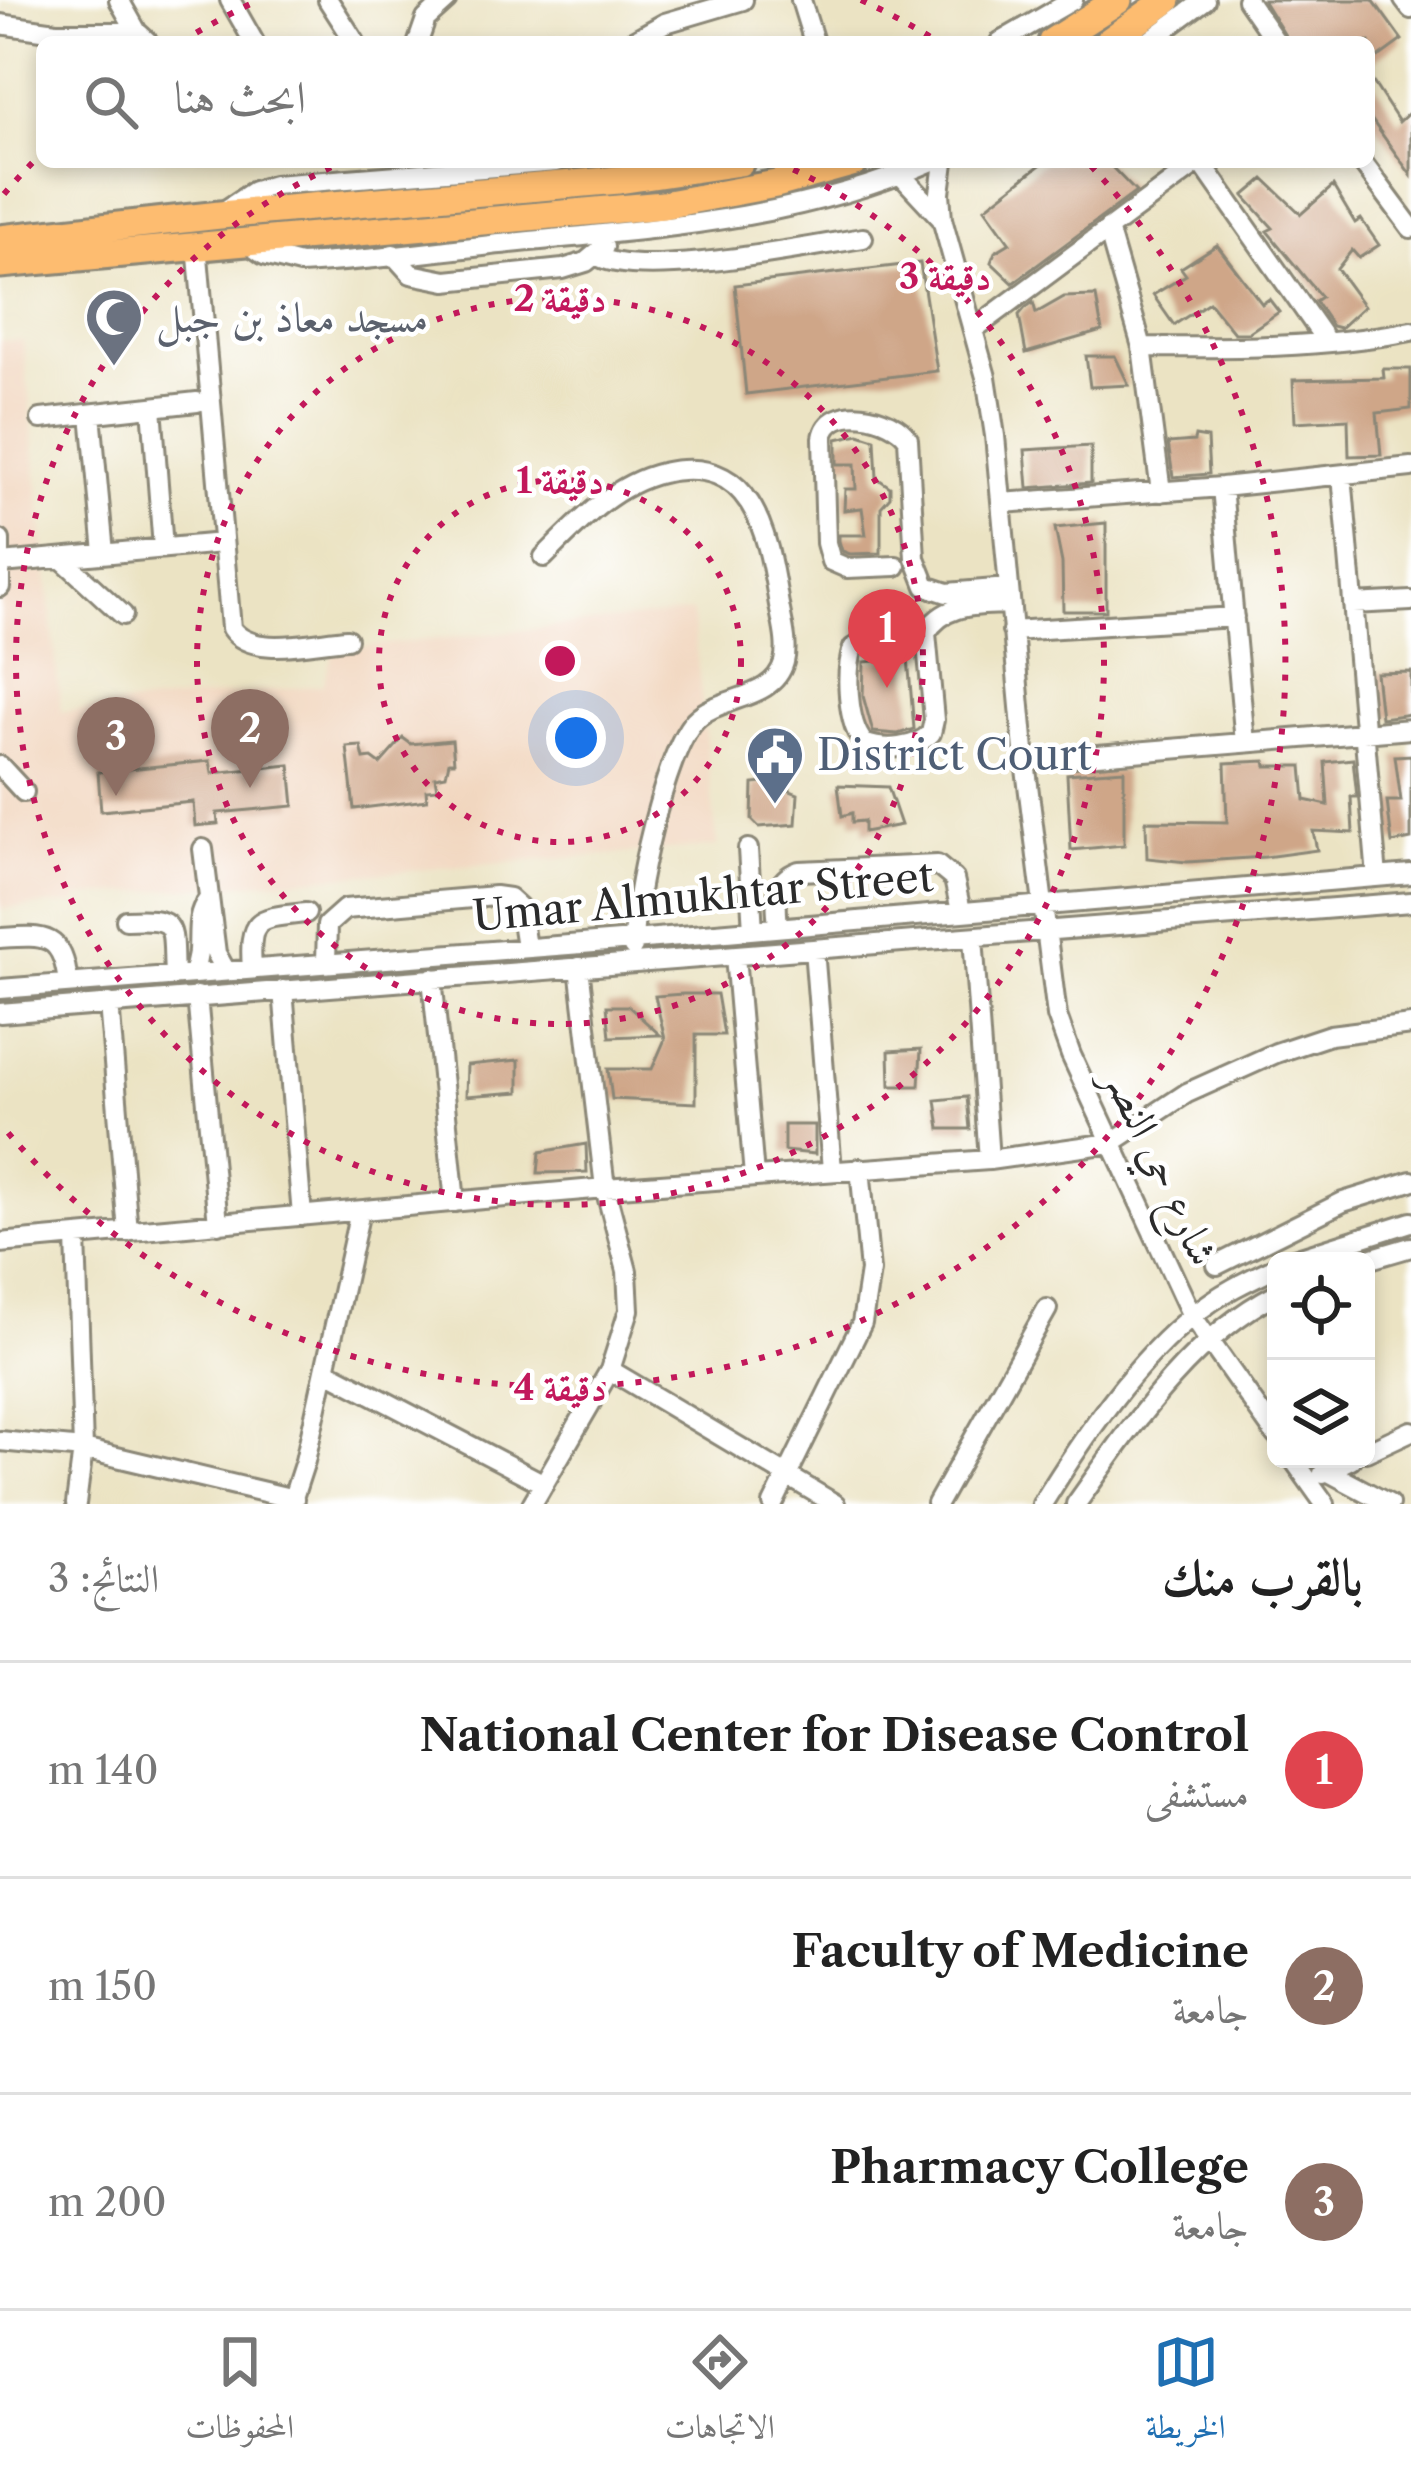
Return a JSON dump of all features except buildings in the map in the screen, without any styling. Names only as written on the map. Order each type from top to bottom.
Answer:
[{"type":"highway","points":[[1061,36],[1118,0]]},
{"type":"highway","points":[[1116,36],[1167,0]]},
{"type":"highway","points":[[0,264],[220,214],[619,180],[700,168]]},
{"type":"highway","points":[[0,239],[244,242],[663,205],[833,168]]},
{"type":"street","points":[[119,0],[141,36]]},
{"type":"street","points":[[230,0],[251,36]]},
{"type":"street","points":[[328,0],[351,36]]},
{"type":"street","points":[[420,36],[426,19],[447,0]]},
{"type":"street","points":[[662,0],[665,23]]},
{"type":"street","points":[[642,36],[665,23],[743,0]]},
{"type":"street","points":[[801,0],[812,36]]},
{"type":"street","points":[[1010,36],[1073,0]]},
{"type":"street","points":[[1156,36],[1205,0]]},
{"type":"street","points":[[1247,0],[1272,36]]},
{"type":"street","points":[[1404,0],[1411,9]]},
{"type":"street","points":[[0,24],[125,36]]},
{"type":"street","points":[[220,214],[254,191],[274,185],[482,168]]},
{"type":"street","points":[[244,242],[264,255],[300,264],[613,233],[784,208],[917,168]]},
{"type":"street","points":[[942,219],[943,168]]},
{"type":"street","points":[[974,329],[1192,168]]},
{"type":"street","points":[[1204,168],[1327,342]]},
{"type":"street","points":[[1367,168],[1411,227]]},
{"type":"street","points":[[901,175],[942,219]]},
{"type":"street","points":[[1392,202],[1411,189]]},
{"type":"street","name":"شارع حي النصر","points":[[942,219],[989,397],[1025,760],[1057,1016],[1192,1316],[1267,1423]]},
{"type":"street","points":[[1108,230],[1142,346],[1161,492]]},
{"type":"street","points":[[393,254],[411,274],[436,281],[563,269],[596,255],[613,233]]},
{"type":"street","points":[[596,255],[612,263],[663,266],[863,238]]},
{"type":"street","points":[[196,245],[229,621],[239,638],[259,645],[346,639]]},
{"type":"street","points":[[1142,346],[1221,348],[1411,331]]},
{"type":"street","points":[[40,419],[197,402]]},
{"type":"street","points":[[152,407],[163,548]]},
{"type":"street","points":[[92,413],[104,553]]},
{"type":"street","points":[[896,566],[842,568],[829,556],[823,438],[826,424],[834,419],[889,420],[908,440],[915,558],[926,586],[947,593],[1009,596]]},
{"type":"street","points":[[1002,503],[1222,488],[1411,467]]},
{"type":"street","points":[[544,557],[610,497],[648,477],[682,470],[721,476],[737,486],[752,502],[764,530],[784,660],[767,687],[709,710],[686,733],[640,871],[634,964]]},
{"type":"street","points":[[1342,475],[1377,877]]},
{"type":"street","points":[[1222,488],[1245,743]]},
{"type":"street","points":[[0,540],[0,586]]},
{"type":"street","points":[[2,562],[222,542]]},
{"type":"street","points":[[61,558],[123,615]]},
{"type":"street","points":[[926,633],[871,639],[853,648],[849,668],[854,723],[857,734],[870,746],[917,743],[931,733],[934,720],[926,633],[939,616],[1009,596]]},
{"type":"street","points":[[1353,604],[1411,601]]},
{"type":"street","points":[[1012,631],[1234,617]]},
{"type":"street","points":[[1025,760],[1411,730]]},
{"type":"street","points":[[0,766],[24,793]]},
{"type":"street","points":[[202,849],[216,953],[226,970]]},
{"type":"street","points":[[748,849],[753,930]]},
{"type":"street","points":[[778,927],[777,890],[788,875],[799,871],[937,865],[954,878],[961,911]]},
{"type":"street","name":"Umar Almukhtar Street","points":[[0,989],[1411,874]]},
{"type":"street","points":[[1242,890],[1244,915]]},
{"type":"street","points":[[326,962],[327,925],[345,909],[471,898],[502,896],[516,902],[523,914],[526,947]]},
{"type":"street","points":[[183,974],[200,954],[200,910],[207,901]]},
{"type":"street","name":"Umar Almukhtar Street","points":[[0,1013],[1411,902]]},
{"type":"street","points":[[252,968],[249,938],[257,923],[267,917],[306,914]]},
{"type":"street","points":[[126,920],[167,922],[183,974]]},
{"type":"street","points":[[0,938],[38,936],[54,942],[64,956],[68,984]]},
{"type":"street","points":[[973,937],[989,1160]]},
{"type":"street","points":[[814,949],[832,1170]]},
{"type":"street","points":[[735,956],[754,1176]]},
{"type":"street","points":[[532,1504],[610,1370],[629,1310],[627,1271],[605,1188],[579,967]]},
{"type":"street","points":[[432,978],[455,1202]]},
{"type":"street","points":[[284,990],[302,1216]]},
{"type":"street","points":[[197,996],[218,1224]]},
{"type":"street","points":[[109,1003],[128,1232]]},
{"type":"street","points":[[0,1243],[605,1188],[989,1160],[1111,1143],[1187,1093],[1276,1053],[1330,1035],[1411,1025]]},
{"type":"street","points":[[772,1504],[862,1323],[870,1270],[860,1168]]},
{"type":"street","points":[[1217,1265],[1343,1202],[1411,1181]]},
{"type":"street","points":[[0,1441],[83,1449],[293,1502],[360,1211]]},
{"type":"street","points":[[1315,1252],[1411,1222]]},
{"type":"street","points":[[1384,1229],[1402,1249]]},
{"type":"street","points":[[76,1237],[83,1449],[76,1504]]},
{"type":"street","points":[[1042,1504],[1124,1390],[1192,1316],[1267,1272]]},
{"type":"street","points":[[1076,1504],[1208,1340],[1267,1300]]},
{"type":"street","points":[[937,1504],[1047,1309]]},
{"type":"street","points":[[325,1370],[544,1484]]},
{"type":"street","points":[[610,1370],[836,1504]]},
{"type":"street","points":[[1375,1448],[1411,1431]]},
{"type":"street","points":[[1299,1468],[1325,1504]]},
{"type":"street","points":[[1309,1482],[1333,1468]]},
{"type":"street","points":[[1327,1471],[1389,1504]]},
{"type":"shaded area","points":[[0,340],[23,341],[61,712],[323,685],[334,650],[692,612],[717,846],[77,897],[77,903],[0,909]]},
{"type":"place","name":"مسجد معاذ بن جبل","points":[[114,368]]},
{"type":"place","name":"National Center for Disease Control","points":[[887,688]]},
{"type":"place","name":"Faculty of Medicine","points":[[250,788]]},
{"type":"place","name":"Pharmacy College","points":[[116,796]]},
{"type":"place","name":"District Court","points":[[775,806]]}]
